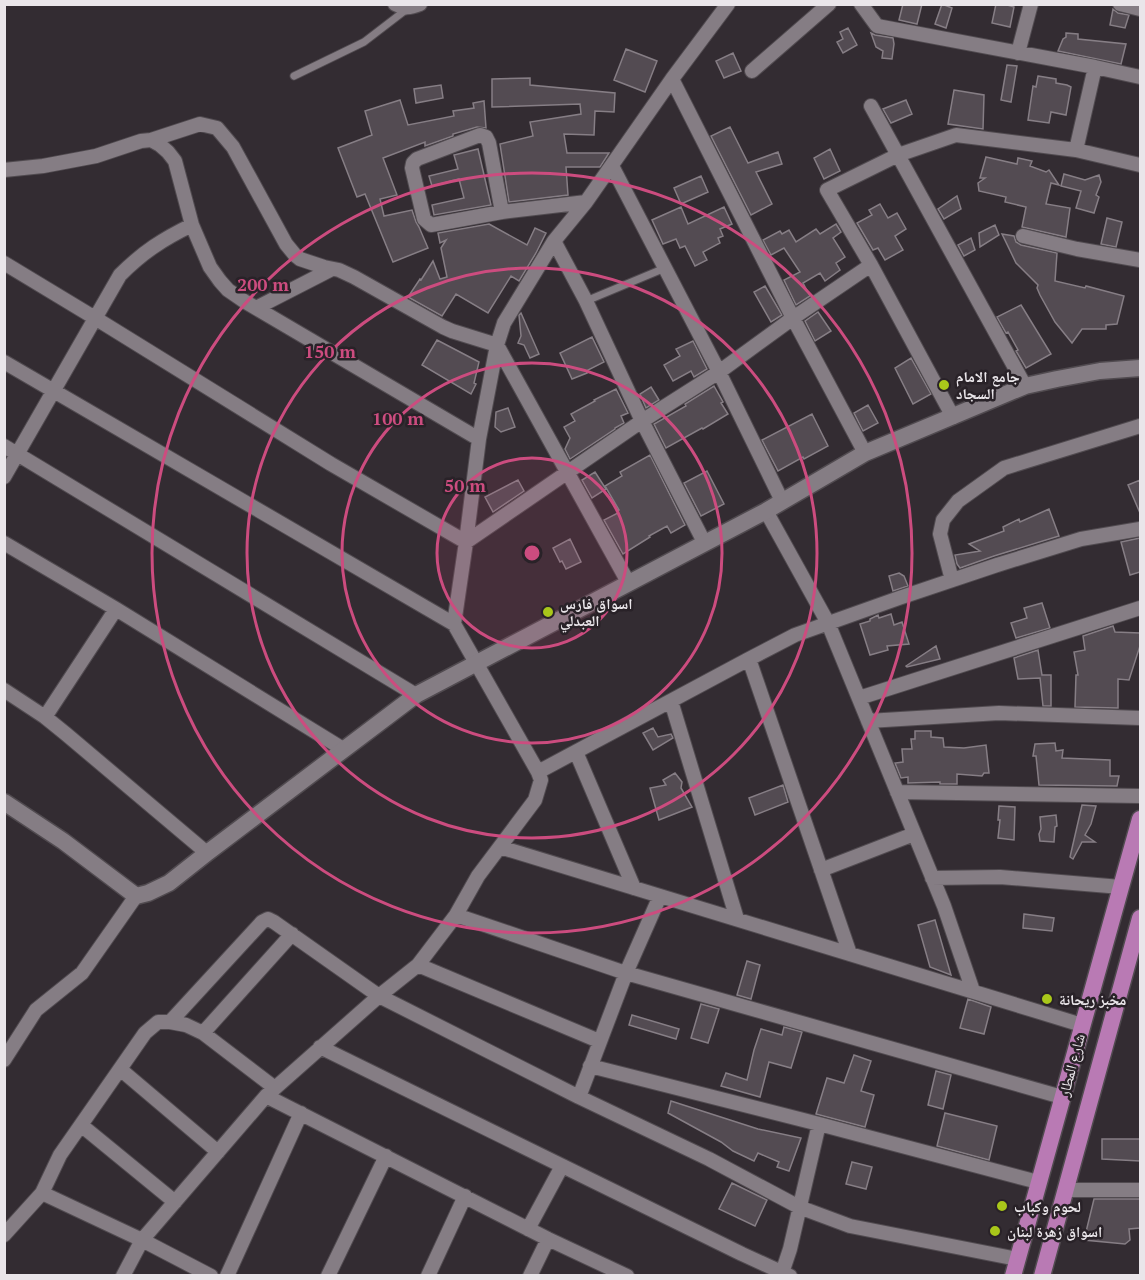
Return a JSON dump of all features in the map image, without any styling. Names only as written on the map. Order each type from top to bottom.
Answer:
[{"type":"main road","name":"شارع المطار","points":[[1013,1275],[1140,819]]},
{"type":"main road","name":"شارع المطار","points":[[1042,1275],[1140,918]]},
{"type":"main road","points":[[1099,966],[1107,977],[1117,977],[1125,973]]},
{"type":"main road","points":[[1083,1020],[1092,1013],[1101,1014],[1111,1026]]},
{"type":"street","points":[[454,624],[479,439],[497,345],[504,323],[554,241],[586,202],[728,4]]},
{"type":"street","points":[[752,71],[829,4]]},
{"type":"street","points":[[861,4],[877,27],[1140,77]]},
{"type":"street","points":[[1018,52],[1031,4]]},
{"type":"street","points":[[1123,5],[1140,9]]},
{"type":"street","points":[[1076,150],[1095,67]]},
{"type":"street","points":[[672,79],[793,318],[865,453]]},
{"type":"street","points":[[871,106],[1025,386]]},
{"type":"street","points":[[4,170],[96,156],[200,124],[217,128],[233,147],[290,250],[300,259],[354,277],[452,331],[497,345],[628,582]]},
{"type":"street","points":[[502,212],[486,136],[480,135],[417,159],[413,163],[412,168],[424,219],[428,224],[586,202]]},
{"type":"street","points":[[953,417],[872,265],[827,190],[898,155],[956,135],[1076,150],[1140,165]]},
{"type":"street","points":[[151,140],[168,152],[175,161],[192,225],[210,267],[235,296],[479,439]]},
{"type":"street","points":[[612,166],[719,372],[782,501]]},
{"type":"street","points":[[4,477],[120,275],[139,256],[167,237],[192,225]]},
{"type":"street","points":[[1023,236],[1077,249],[1140,260]]},
{"type":"street","points":[[554,241],[586,301],[642,421],[704,542]]},
{"type":"street","points":[[4,263],[331,464],[466,542]]},
{"type":"street","points":[[466,542],[642,421],[719,372],[793,318],[872,265]]},
{"type":"street","points":[[256,308],[332,269]]},
{"type":"street","points":[[4,362],[454,624],[541,780],[535,800],[478,876],[456,915],[418,966],[379,996],[271,1092],[142,1240],[123,1275]]},
{"type":"street","points":[[4,1060],[36,1010],[82,973],[136,896],[148,894],[170,883],[417,695],[766,511],[865,453],[1025,386],[1100,371],[1140,368]]},
{"type":"street","points":[[952,580],[940,534],[943,520],[958,501],[1004,468],[1140,426]]},
{"type":"street","points":[[4,446],[417,695]]},
{"type":"street","points":[[766,511],[828,623],[944,906],[973,992]]},
{"type":"street","points":[[538,772],[795,635],[952,580],[1082,539],[1140,529]]},
{"type":"street","points":[[4,543],[344,749]]},
{"type":"street","points":[[859,698],[1140,608]]},
{"type":"street","points":[[45,717],[116,609]]},
{"type":"street","points":[[749,659],[850,954]]},
{"type":"street","points":[[4,690],[45,717],[207,853]]},
{"type":"street","points":[[671,701],[738,919]]},
{"type":"street","points":[[868,721],[999,713],[1140,718]]},
{"type":"street","points":[[576,752],[634,888]]},
{"type":"street","points":[[897,792],[1140,796]]},
{"type":"street","points":[[4,802],[63,841],[136,896]]},
{"type":"street","points":[[821,870],[914,834]]},
{"type":"street","points":[[500,847],[973,992],[1083,1020]]},
{"type":"street","points":[[932,878],[1000,877],[1120,887]]},
{"type":"street","points":[[579,1097],[626,973],[660,896]]},
{"type":"street","points":[[456,915],[626,973],[1062,1096]]},
{"type":"street","points":[[170,1022],[262,922],[268,919],[379,996],[579,1097],[709,1159],[799,1207],[850,1226],[1017,1259]]},
{"type":"street","points":[[203,1033],[292,934]]},
{"type":"street","points":[[418,966],[599,1041]]},
{"type":"street","points":[[4,1235],[42,1193],[60,1155],[145,1033],[158,1022],[170,1022],[186,1025],[203,1033],[271,1092],[301,1113],[528,1229],[624,1275]]},
{"type":"street","points":[[321,1047],[784,1274],[819,1124]]},
{"type":"street","points":[[590,1066],[1038,1182]]},
{"type":"street","points":[[120,1069],[218,1152]]},
{"type":"street","points":[[227,1275],[301,1113]]},
{"type":"street","points":[[81,1125],[175,1202]]},
{"type":"street","points":[[328,1275],[386,1156]]},
{"type":"street","points":[[528,1229],[562,1166]]},
{"type":"street","points":[[1065,1190],[1140,1190]]},
{"type":"street","points":[[42,1193],[211,1275]]},
{"type":"street","points":[[428,1275],[465,1196]]},
{"type":"street","points":[[530,1275],[548,1239]]},
{"type":"lane","points":[[294,76],[364,42],[408,6]]},
{"type":"lane","points":[[586,301],[665,268]]},
{"type":"building","points":[[903,4],[922,4],[917,24],[899,20]]},
{"type":"building","points":[[942,4],[952,8],[946,28],[935,24]]},
{"type":"building","points":[[996,4],[1014,7],[1010,27],[992,23]]},
{"type":"building","points":[[1113,9],[1118,13],[1129,15],[1125,28],[1110,25]]},
{"type":"building","points":[[848,28],[857,45],[843,53],[837,42],[843,39],[840,32]]},
{"type":"building","points":[[871,33],[893,38],[892,59],[882,58],[883,51],[876,47]]},
{"type":"building","points":[[1066,33],[1078,34],[1078,39],[1126,44],[1121,64],[1058,51]]},
{"type":"building","points":[[626,49],[657,61],[645,92],[614,80]]},
{"type":"building","points":[[733,53],[741,71],[724,78],[716,61]]},
{"type":"building","points":[[1007,65],[1017,66],[1011,102],[1001,100]]},
{"type":"building","points":[[1038,76],[1056,79],[1056,83],[1071,87],[1066,115],[1051,112],[1049,123],[1028,120],[1033,86],[1036,87]]},
{"type":"building","points":[[530,78],[530,85],[615,93],[614,112],[595,111],[594,135],[564,134],[567,153],[609,153],[600,167],[566,167],[568,195],[509,202],[500,144],[533,136],[530,122],[581,114],[580,104],[492,107],[492,79]]},
{"type":"building","points":[[441,85],[443,98],[416,103],[414,89]]},
{"type":"building","points":[[954,90],[984,95],[983,129],[948,124]]},
{"type":"building","points":[[400,100],[408,125],[454,116],[453,111],[474,108],[473,103],[484,101],[486,128],[477,127],[453,134],[453,136],[425,146],[425,142],[383,158],[397,195],[380,199],[384,216],[412,210],[428,248],[393,262],[365,194],[357,197],[338,148],[372,135],[365,111]]},
{"type":"building","points":[[906,100],[912,114],[891,123],[883,109]]},
{"type":"building","points":[[730,127],[748,163],[778,152],[782,164],[756,172],[772,204],[751,215],[711,136]]},
{"type":"building","points":[[478,149],[491,205],[434,215],[432,205],[464,198],[459,179],[432,186],[429,176],[458,169],[454,155]]},
{"type":"building","points":[[830,149],[840,171],[824,179],[814,158]]},
{"type":"building","points":[[986,157],[1017,164],[1018,158],[1032,161],[1030,166],[1046,172],[1049,170],[1059,185],[1051,183],[1046,204],[1070,208],[1066,237],[1022,227],[1026,207],[1005,202],[1006,197],[979,191],[978,183],[985,178],[980,178]]},
{"type":"building","points":[[1064,174],[1085,180],[1099,175],[1101,182],[1096,195],[1099,197],[1094,213],[1076,208],[1081,191],[1061,186]]},
{"type":"building","points":[[701,176],[708,192],[681,204],[674,188]]},
{"type":"building","points":[[957,196],[961,209],[944,219],[938,209]]},
{"type":"building","points":[[880,204],[888,218],[897,213],[906,229],[895,236],[903,250],[885,260],[878,248],[873,250],[857,223],[872,215],[869,210]]},
{"type":"building","points":[[681,207],[688,224],[724,207],[732,224],[720,229],[723,236],[718,238],[720,243],[703,252],[707,260],[695,266],[685,246],[680,248],[676,239],[663,244],[652,220]]},
{"type":"building","points":[[1107,218],[1122,222],[1116,247],[1101,244]]},
{"type":"building","points":[[489,224],[527,245],[535,228],[546,233],[519,281],[511,276],[488,313],[456,294],[442,316],[408,297],[433,261],[440,279],[447,277],[441,248],[446,240],[440,243],[438,233]]},
{"type":"building","points":[[836,224],[841,232],[833,238],[845,257],[836,263],[840,270],[825,281],[820,273],[803,283],[810,296],[796,305],[784,280],[800,272],[784,248],[771,255],[763,240],[780,231],[782,234],[789,230],[796,242],[816,229],[820,234]]},
{"type":"building","points":[[995,225],[999,235],[980,247],[979,233]]},
{"type":"building","points":[[1002,234],[1014,236],[1016,242],[1021,245],[1057,253],[1055,281],[1124,296],[1117,324],[1106,325],[1106,329],[1082,329],[1072,343],[1055,322],[1040,295],[1038,285],[1016,263]]},
{"type":"building","points":[[971,238],[975,250],[964,256],[958,245]]},
{"type":"building","points":[[765,286],[782,315],[771,322],[754,292]]},
{"type":"building","points":[[1021,305],[1051,354],[1026,368],[1008,332],[1006,333],[997,317]]},
{"type":"building","points":[[818,312],[831,331],[815,341],[805,321]]},
{"type":"building","points":[[521,313],[539,354],[530,358],[524,345],[518,343],[521,336],[519,315]]},
{"type":"building","points":[[592,337],[604,362],[572,379],[560,353]]},
{"type":"building","points":[[437,340],[479,362],[474,383],[476,384],[471,394],[422,365]]},
{"type":"building","points":[[693,341],[707,369],[694,377],[691,371],[673,381],[664,365],[680,356],[676,349]]},
{"type":"building","points":[[911,358],[931,394],[913,404],[895,368]]},
{"type":"building","points":[[714,386],[728,414],[666,448],[654,424],[686,406],[685,404]]},
{"type":"building","points":[[651,387],[659,400],[646,408],[640,394]]},
{"type":"building","points":[[616,389],[628,413],[621,416],[624,423],[570,459],[565,449],[570,438],[564,427],[575,421],[571,414]]},
{"type":"building","points":[[868,405],[878,423],[863,431],[854,413]]},
{"type":"building","points":[[508,408],[515,427],[501,432],[495,427],[496,412]]},
{"type":"building","points":[[812,414],[828,446],[778,471],[762,440]]},
{"type":"building","points":[[650,455],[685,525],[671,533],[667,526],[623,554],[604,520],[618,513],[619,510],[605,486],[622,476],[620,472]]},
{"type":"building","points":[[707,471],[724,504],[701,516],[684,483]]},
{"type":"building","points":[[595,472],[606,489],[592,498],[582,480]]},
{"type":"building","points":[[518,480],[524,491],[493,512],[485,497]]},
{"type":"building","points":[[1140,480],[1140,513],[1128,485]]},
{"type":"building","points":[[1049,509],[1059,536],[960,568],[957,564],[955,555],[980,551],[969,544],[1004,531],[1003,527],[1019,519],[1020,522]]},
{"type":"building","points":[[1140,538],[1140,572],[1130,575],[1121,542]]},
{"type":"building","points":[[570,539],[581,562],[566,569],[553,548]]},
{"type":"building","points":[[899,573],[904,576],[908,586],[893,591],[889,576]]},
{"type":"building","points":[[1042,603],[1050,628],[1016,638],[1011,623],[1027,618],[1024,608]]},
{"type":"building","points":[[891,614],[894,625],[902,622],[909,644],[887,646],[888,650],[870,655],[860,624],[878,615],[879,618]]},
{"type":"building","points":[[1113,626],[1115,632],[1140,633],[1140,646],[1129,680],[1118,679],[1118,708],[1075,707],[1076,675],[1078,675],[1074,652],[1085,650],[1083,636]]},
{"type":"building","points":[[936,646],[940,659],[906,666]]},
{"type":"building","points":[[1038,650],[1042,675],[1051,675],[1051,706],[1043,706],[1040,678],[1018,679],[1014,658]]},
{"type":"building","points":[[653,728],[658,737],[671,734],[673,738],[653,750],[643,733]]},
{"type":"building","points":[[915,731],[931,731],[931,737],[943,738],[944,747],[964,748],[986,745],[989,773],[984,773],[982,776],[957,774],[957,784],[908,783],[908,777],[901,778],[895,763],[903,762],[902,749],[912,749],[911,739],[915,739]]},
{"type":"building","points":[[1055,743],[1056,751],[1063,750],[1062,758],[1110,760],[1110,776],[1119,776],[1117,786],[1039,785],[1036,756],[1033,756],[1035,744]]},
{"type":"building","points":[[675,773],[682,782],[681,788],[692,807],[659,820],[650,788],[666,785],[663,780]]},
{"type":"building","points":[[783,785],[788,802],[755,815],[749,798]]},
{"type":"building","points":[[1082,805],[1096,806],[1085,835],[1095,842],[1082,842],[1073,859],[1070,857]]},
{"type":"building","points":[[999,806],[1015,807],[1014,840],[998,838]]},
{"type":"building","points":[[1056,815],[1057,826],[1054,842],[1040,841],[1040,817]]},
{"type":"building","points":[[1024,914],[1054,918],[1052,931],[1023,928]]},
{"type":"building","points":[[935,920],[951,975],[930,967],[918,925]]},
{"type":"building","points":[[747,961],[760,965],[751,999],[737,995]]},
{"type":"building","points":[[968,999],[991,1007],[984,1034],[960,1028]]},
{"type":"building","points":[[701,1004],[719,1009],[708,1043],[691,1038]]},
{"type":"building","points":[[632,1015],[679,1029],[676,1039],[629,1025]]},
{"type":"building","points":[[784,1027],[802,1032],[791,1068],[769,1062],[760,1097],[721,1086],[726,1073],[747,1080],[761,1029],[782,1035]]},
{"type":"building","points":[[854,1055],[871,1061],[861,1091],[874,1095],[865,1127],[816,1114],[827,1078],[844,1083]]},
{"type":"building","points":[[936,1071],[951,1075],[943,1109],[928,1105]]},
{"type":"building","points":[[671,1101],[758,1129],[801,1138],[789,1171],[777,1167],[779,1162],[758,1153],[754,1161],[733,1151],[668,1113]]},
{"type":"building","points":[[945,1113],[997,1126],[989,1160],[937,1146]]},
{"type":"building","points":[[1102,1139],[1140,1139],[1140,1161],[1102,1159]]},
{"type":"building","points":[[852,1162],[872,1167],[866,1189],[846,1184]]},
{"type":"building","points":[[732,1183],[767,1200],[755,1226],[719,1209]]},
{"type":"building","points":[[1094,1199],[1140,1199],[1140,1228],[1129,1229],[1130,1240],[1125,1244],[1084,1240]]},
{"type":"place","name":"جامع الامام السجاد","points":[[944,385]]},
{"type":"place","name":"اسواق فارس العبدلي","points":[[548,612]]},
{"type":"place","name":"مخبز ريحانة","points":[[1047,999]]},
{"type":"place","name":"لحوم وكباب","points":[[1002,1206]]},
{"type":"place","name":"اسواق زهرة لبنان","points":[[995,1231]]}]
